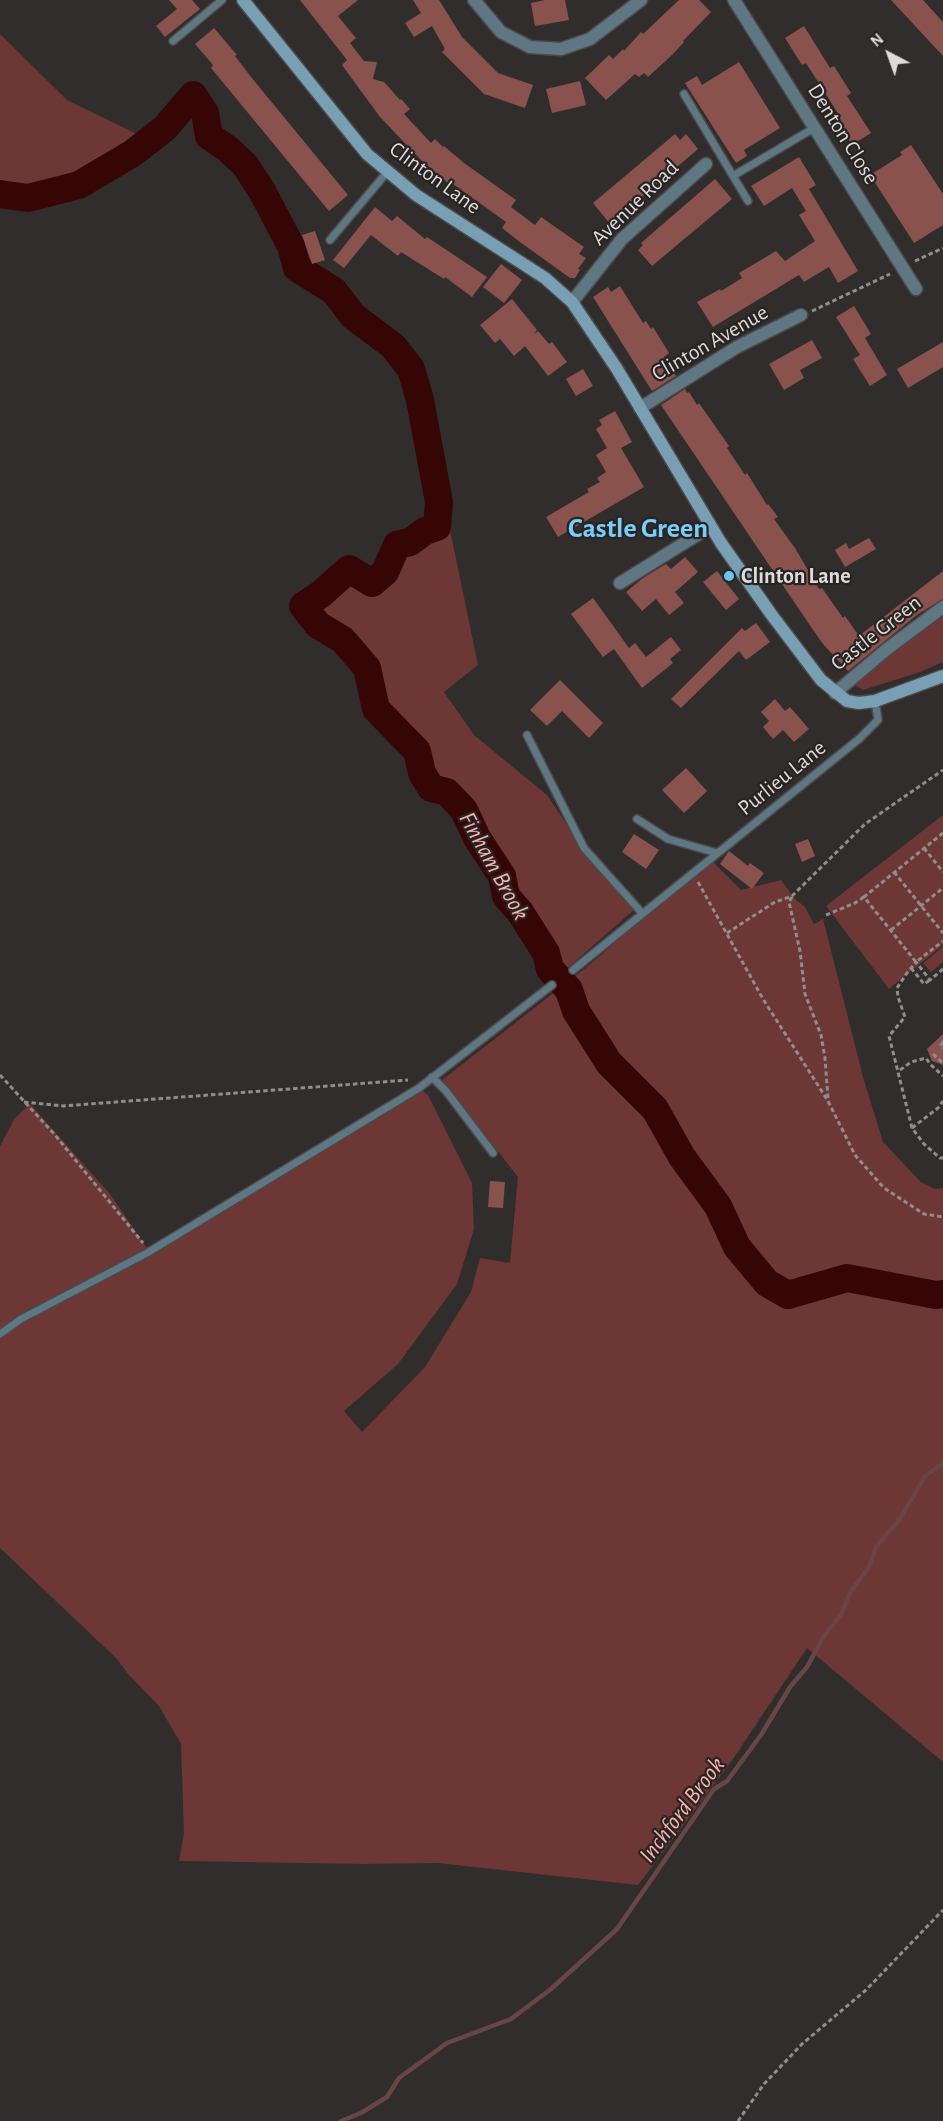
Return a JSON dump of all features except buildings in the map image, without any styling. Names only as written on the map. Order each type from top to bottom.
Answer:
[{"type":"main road","name":"Clinton Lane","points":[[243,0],[368,154],[416,195],[545,278],[572,302],[617,369],[710,527],[821,680],[847,701],[859,703],[875,701]]},
{"type":"main road","points":[[875,701],[943,676]]},
{"type":"street","points":[[474,0],[501,32],[530,47],[561,49],[590,39],[641,0]]},
{"type":"street","name":"Denton Close","points":[[734,0],[916,290]]},
{"type":"street","name":"Avenue Road","points":[[572,302],[622,239],[706,164]]},
{"type":"street","name":"Clinton Avenue","points":[[640,408],[737,346],[801,315]]},
{"type":"street","points":[[620,583],[710,527]]},
{"type":"street","name":"Castle Green","points":[[835,693],[887,649],[943,607]]},
{"type":"lane","points":[[173,41],[222,0]]},
{"type":"lane","points":[[684,94],[748,201]]},
{"type":"lane","points":[[733,176],[814,128]]},
{"type":"lane","points":[[330,240],[388,171]]},
{"type":"lane","name":"Purlieu Lane","points":[[573,970],[859,739],[878,720],[875,701]]},
{"type":"lane","points":[[527,735],[584,848],[642,913]]},
{"type":"lane","points":[[637,819],[668,839],[717,853]]},
{"type":"lane","points":[[0,1334],[21,1319],[147,1253],[418,1088],[552,985]]},
{"type":"lane","points":[[432,1077],[446,1091],[493,1153]]},
{"type":"path","points":[[801,315],[943,248]]},
{"type":"path","points":[[828,1101],[821,1035],[805,994],[800,951],[789,902],[792,896],[865,824],[943,770]]},
{"type":"path","points":[[826,915],[864,897],[943,833]]},
{"type":"path","points":[[924,848],[943,872]]},
{"type":"path","points":[[894,872],[943,933]]},
{"type":"path","points":[[691,874],[700,884],[763,999],[828,1101],[855,1155],[884,1188],[924,1214],[943,1217]]},
{"type":"path","points":[[891,930],[943,888]]},
{"type":"path","points":[[727,933],[775,902],[792,896]]},
{"type":"path","points":[[864,897],[930,980]]},
{"type":"path","points":[[943,941],[916,962],[897,988],[905,1017],[889,1036],[912,1128],[924,1144],[943,1158]]},
{"type":"path","points":[[911,968],[924,984],[943,969]]},
{"type":"path","points":[[943,1042],[940,1046],[943,1048]]},
{"type":"path","points":[[933,1054],[943,1063]]},
{"type":"path","points":[[899,1071],[910,1062],[926,1058],[943,1076]]},
{"type":"path","points":[[0,1076],[55,1135],[135,1233]]},
{"type":"path","points":[[24,1102],[63,1106],[410,1080],[418,1088]]},
{"type":"path","points":[[912,1128],[938,1108],[943,1101]]},
{"type":"path","points":[[738,2121],[764,2084],[795,2052],[866,1990],[943,1910]]},
{"type":"shaded area","points":[[0,34],[67,100],[149,140],[133,153],[79,185],[28,198],[0,194]]},
{"type":"shaded area","points":[[437,527],[450,530],[478,665],[444,692],[474,735],[547,795],[585,852],[635,909],[557,977],[550,969],[546,953],[520,912],[506,896],[502,876],[477,838],[464,810],[447,792],[431,788],[422,773],[417,751],[376,709],[367,668],[343,640],[318,625],[303,606],[321,594],[349,569],[372,583],[385,572],[397,545],[410,542],[425,531]]},
{"type":"shaded area","points":[[943,614],[943,662],[920,672],[863,690],[853,684],[929,621]]},
{"type":"shaded area","points":[[943,815],[943,945],[889,989],[826,906]]},
{"type":"shaded area","points":[[711,860],[741,890],[781,880],[795,899],[805,907],[814,924],[823,919],[863,1077],[883,1142],[921,1182],[934,1189],[943,1188],[943,1762],[807,1648],[733,1759],[638,1885],[438,1863],[179,1861],[184,1834],[181,1744],[159,1706],[117,1659],[0,1548],[0,1146],[15,1118],[30,1104],[110,1194],[149,1251],[419,1088],[428,1095],[472,1183],[474,1229],[457,1284],[398,1364],[344,1411],[362,1432],[425,1367],[471,1292],[480,1258],[510,1263],[518,1177],[442,1080],[588,966]]},
{"type":"shaded area","points":[[943,947],[943,962],[931,972],[923,963]]},
{"type":"waterway","name":"Finham Brook","points":[[0,194],[28,198],[79,185],[133,153],[165,128],[193,95],[205,113],[209,136],[245,165],[262,191],[291,246],[297,268],[334,291],[353,316],[393,346],[411,369],[420,400],[439,502],[437,527],[425,531],[410,542],[397,545],[385,572],[372,583],[349,569],[321,594],[303,606],[318,625],[343,640],[367,668],[376,709],[417,751],[422,773],[431,788],[447,792],[464,810],[477,838],[502,876],[506,896],[520,912],[546,953],[550,969],[569,990],[576,1011],[609,1063],[655,1109],[682,1157],[718,1206],[737,1247],[767,1283],[788,1295],[847,1278],[936,1295],[943,1294]]},
{"type":"waterway","name":"Inchford Brook","points":[[341,2121],[361,2113],[387,2097],[399,2078],[447,2043],[511,2019],[551,1989],[617,1929],[714,1789],[727,1781],[761,1735],[790,1687],[807,1667],[824,1636],[841,1614],[850,1593],[869,1567],[876,1547],[899,1520],[926,1475],[943,1461]]},
{"type":"place","name":"Clinton Lane","points":[[729,576]]},
{"type":"district","name":"Castle Green","points":[[638,529]]}]
